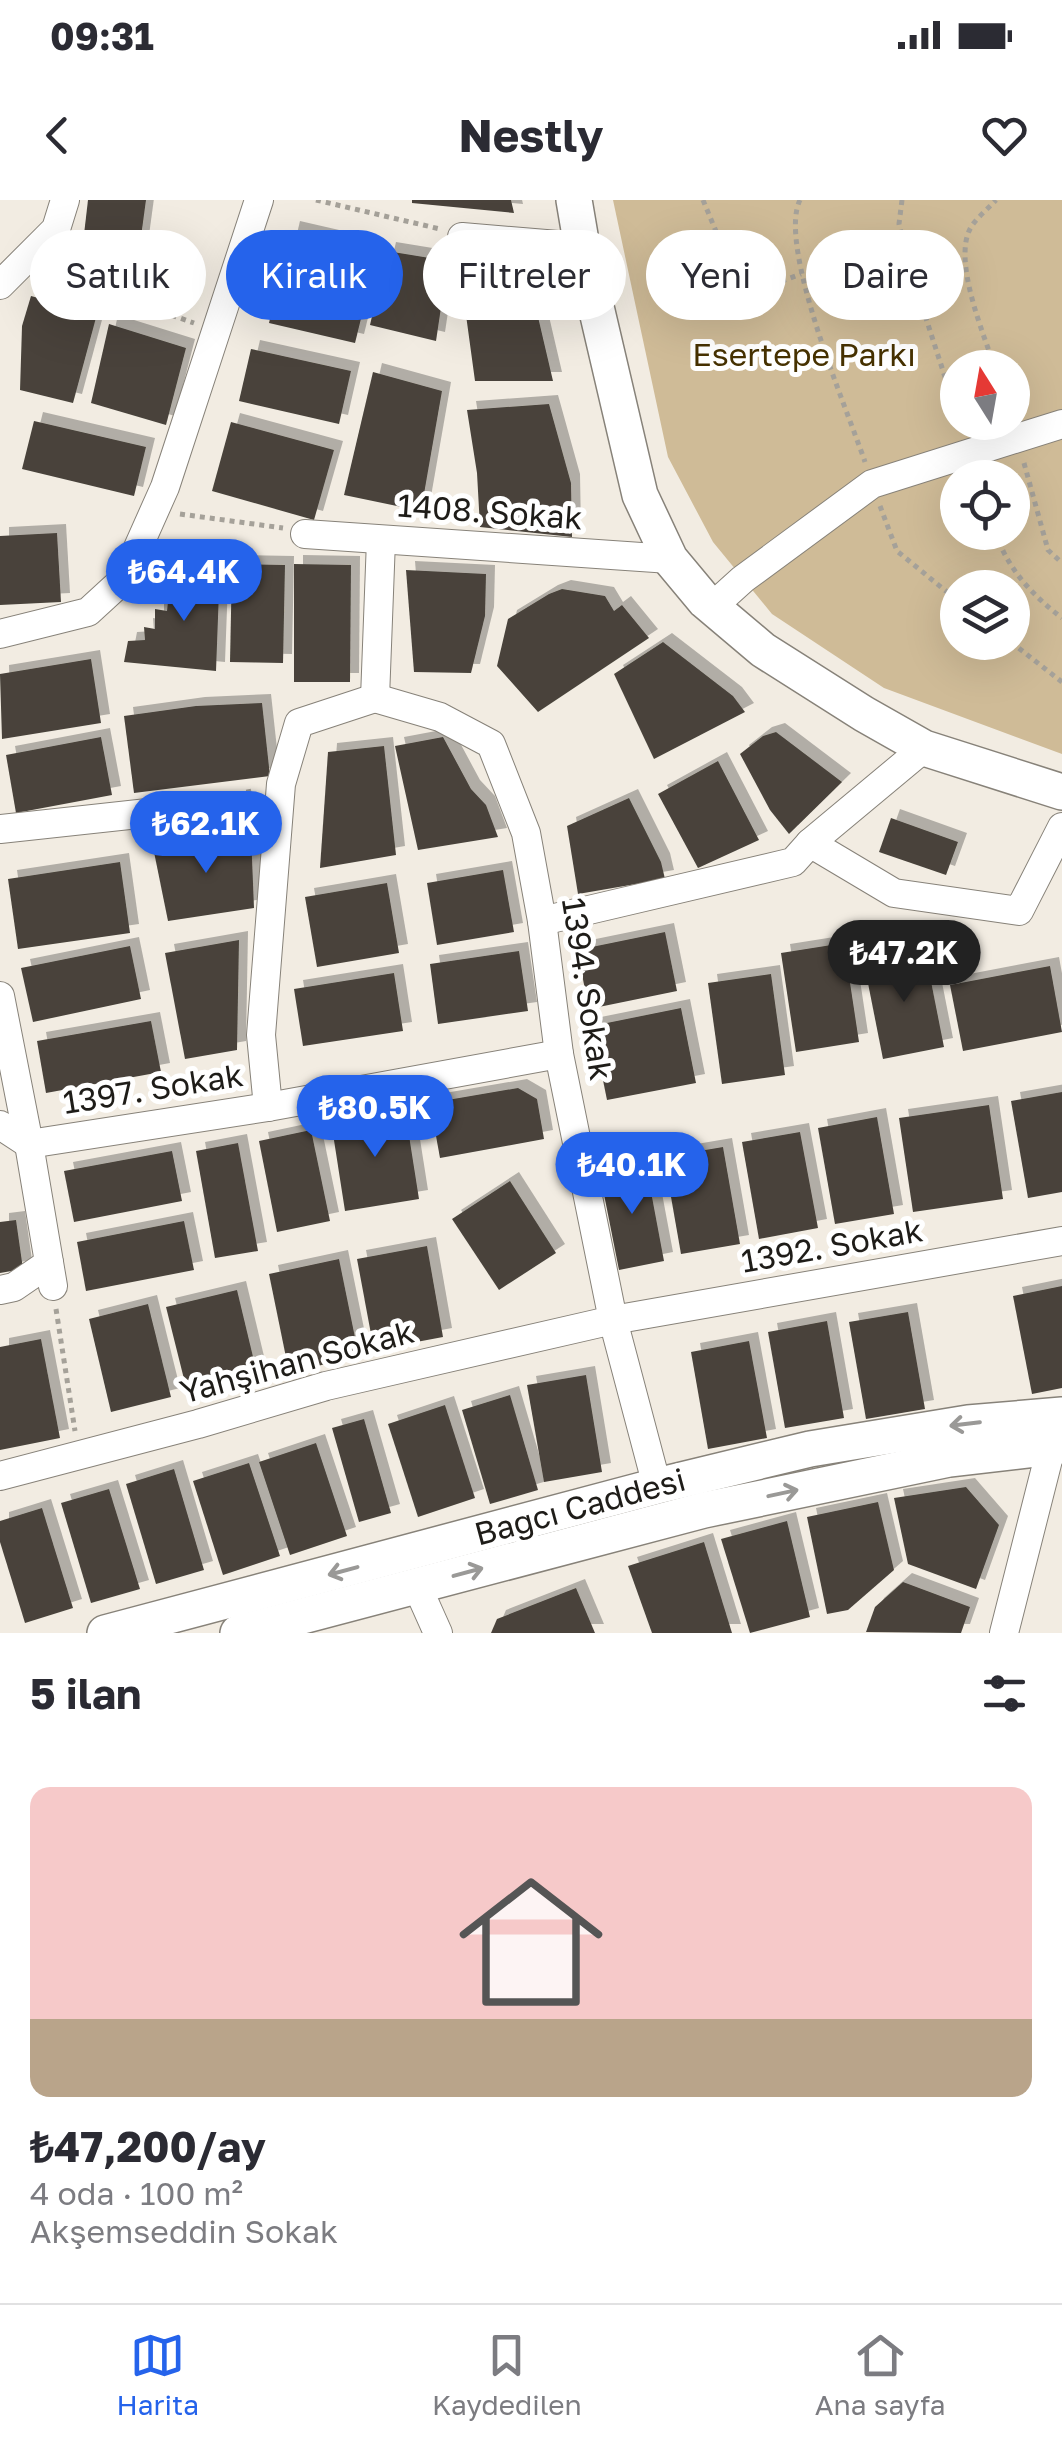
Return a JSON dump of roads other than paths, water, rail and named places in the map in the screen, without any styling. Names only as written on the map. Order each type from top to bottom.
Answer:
[{"type":"main road","points":[[574,200],[579,230]]},
{"type":"main road","points":[[599,320],[640,495],[670,560],[712,607],[763,650],[924,748],[1062,792]]},
{"type":"main road","name":"Bağcı Caddesi","points":[[238,1633],[657,1486],[810,1449],[968,1423],[1058,1436]]},
{"type":"main road","name":"Bağcı Caddesi","points":[[105,1633],[1058,1436]]},
{"type":"main road","points":[[344,1633],[413,1569]]},
{"type":"street","points":[[0,285],[56,229],[64,200]]},
{"type":"street","points":[[0,634],[88,612],[124,579],[155,510],[260,200]]},
{"type":"street","points":[[712,607],[872,484],[1062,424]]},
{"type":"street","name":"1408. Sokak","points":[[305,534],[670,560]]},
{"type":"street","points":[[268,1107],[261,1034],[272,932],[280,784],[299,724],[375,698],[381,540]]},
{"type":"street","name":"1394. Sokak","points":[[375,698],[440,717],[491,744],[526,833],[559,1054],[613,1320],[657,1486]]},
{"type":"street","points":[[542,921],[793,862],[810,843],[924,748]]},
{"type":"street","points":[[0,830],[166,811]]},
{"type":"street","points":[[810,843],[894,893],[1019,911],[1062,827]]},
{"type":"street","points":[[0,996],[51,1275],[0,1290]]},
{"type":"street","name":"1397. Sokak","points":[[0,1125],[30,1144],[268,1107],[559,1054]]},
{"type":"street","name":"1392. Sokak","points":[[613,1320],[1062,1241]]},
{"type":"street","name":"Yahşihan Sokak","points":[[0,1476],[326,1386],[613,1320]]},
{"type":"street","points":[[1004,1633],[1058,1436]]},
{"type":"street","points":[[413,1569],[438,1633]]},
{"type":"park label","name":"Esertepe Parkı","points":[[804,355]]}]
